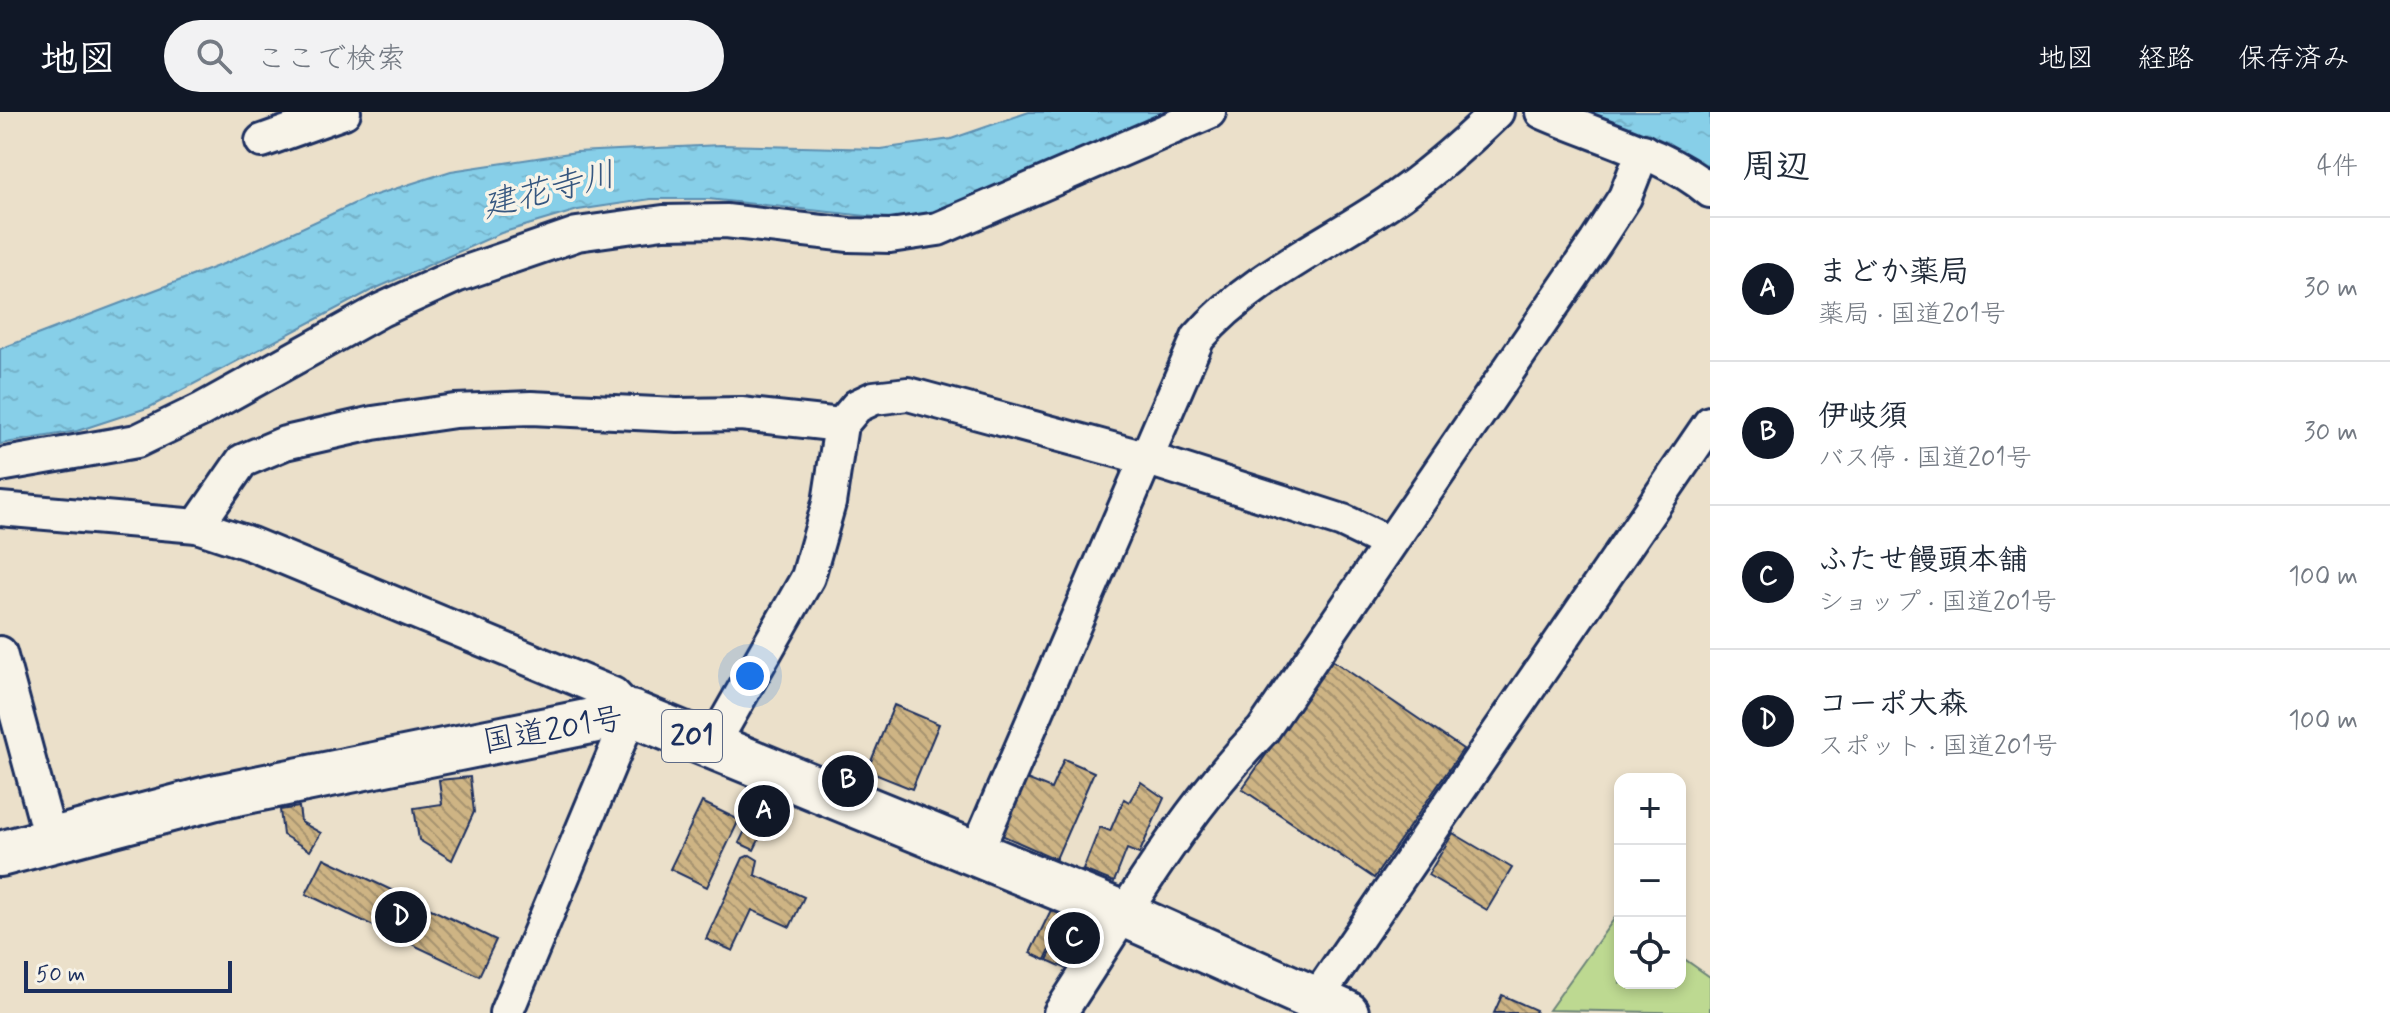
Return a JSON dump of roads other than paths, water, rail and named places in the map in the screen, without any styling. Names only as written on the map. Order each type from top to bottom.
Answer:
[{"type":"highway","name":"国道201号","points":[[0,854],[50,838],[212,798],[631,713],[1126,915],[1331,1006]]},
{"type":"street","points":[[262,141],[344,112]]},
{"type":"street","points":[[0,465],[137,441],[201,410],[381,310],[458,275],[577,234],[663,222],[726,221],[849,235],[890,236],[938,229],[1209,112]]},
{"type":"street","points":[[976,853],[1198,338],[1220,313],[1418,182],[1497,112]]},
{"type":"street","points":[[1542,112],[1605,140],[1643,151],[1697,180],[1710,191]]},
{"type":"street","points":[[1060,1013],[1223,770],[1263,730],[1596,242],[1625,197],[1643,151]]},
{"type":"street","points":[[713,744],[808,577],[829,503],[841,425],[857,406],[874,398],[908,394],[1145,458],[1343,521],[1389,543]]},
{"type":"street","points":[[197,526],[242,461],[285,443],[373,423],[455,411],[531,408],[677,415],[741,414],[841,425]]},
{"type":"street","points":[[1331,1006],[1710,423]]},
{"type":"street","points":[[0,509],[197,526],[251,544],[613,694],[631,713],[506,1013]]},
{"type":"street","points":[[0,653],[50,838]]},
{"type":"water","name":"建花寺川","points":[[1029,112],[1177,112],[926,218],[894,219],[708,199],[651,199],[578,210],[501,233],[370,291],[150,407],[77,431],[0,444],[0,349],[231,261],[366,198],[451,171],[576,152],[720,145],[880,149],[951,139]]},
{"type":"water","points":[[1580,112],[1710,112],[1710,171],[1667,142]]},
{"type":"place","name":"伊岐須","points":[[848,781]]},
{"type":"place","name":"まどか薬局","points":[[764,811]]},
{"type":"place","name":"コーポ大森","points":[[401,917]]},
{"type":"place","name":"ふたせ饅頭本舗","points":[[1074,938]]}]
